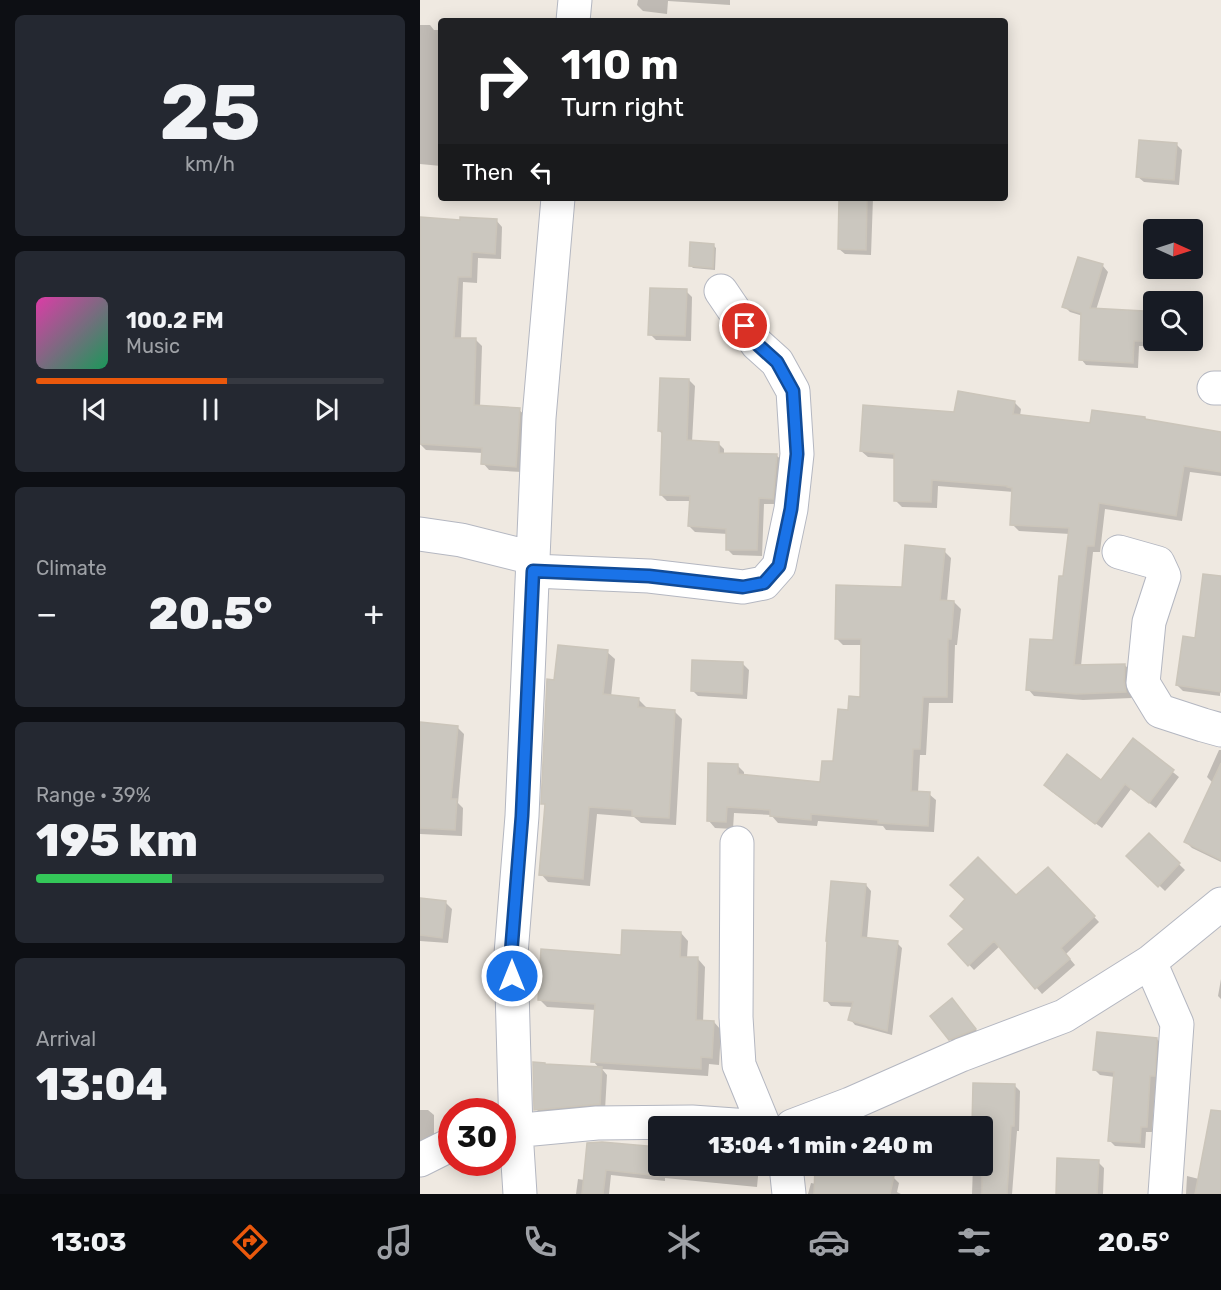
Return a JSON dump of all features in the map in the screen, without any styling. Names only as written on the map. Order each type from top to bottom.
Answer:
[{"type":"street","points":[[573,18],[574,0]]},
{"type":"street","points":[[509,1098],[511,954],[522,816],[539,418],[558,201]]},
{"type":"street","points":[[420,534],[461,540],[533,565],[743,587],[764,583],[779,566],[791,509],[797,454],[793,391],[777,362],[757,344],[721,291]]},
{"type":"street","points":[[1119,552],[1158,562],[1164,576],[1149,622],[1143,683],[1160,711],[1221,730]]},
{"type":"street","points":[[737,843],[736,1017],[739,1065],[760,1116]]},
{"type":"street","points":[[818,1116],[1064,1016],[1150,962],[1221,904]]},
{"type":"street","points":[[1150,962],[1177,1024],[1165,1194]]},
{"type":"street","points":[[516,1131],[597,1123],[648,1122]]},
{"type":"street","points":[[420,1160],[438,1151]]},
{"type":"street","points":[[516,1171],[520,1194]]},
{"type":"street","points":[[787,1176],[789,1194]]},
{"type":"building","points":[[1139,140],[1177,143],[1174,180],[1136,177]]},
{"type":"building","points":[[839,201],[867,201],[866,250],[838,249]]},
{"type":"building","points":[[420,217],[460,220],[460,217],[497,219],[495,254],[472,252],[471,277],[458,277],[454,338],[476,338],[474,405],[520,408],[516,467],[481,464],[482,448],[420,444]]},
{"type":"building","points":[[690,242],[714,244],[713,268],[689,266]]},
{"type":"building","points":[[1078,257],[1103,264],[1090,308],[1143,311],[1143,341],[1134,341],[1133,363],[1079,360],[1081,313],[1062,307]]},
{"type":"building","points":[[650,288],[687,289],[685,336],[648,335]]},
{"type":"building","points":[[660,378],[689,379],[687,440],[719,442],[719,453],[777,454],[773,499],[759,498],[757,550],[726,550],[726,529],[688,526],[690,496],[660,495],[662,431],[658,431]]},
{"type":"building","points":[[958,391],[1015,401],[1013,414],[1090,423],[1092,410],[1145,417],[1145,419],[1221,432],[1221,472],[1184,466],[1176,516],[1099,503],[1094,546],[1087,546],[1074,665],[1125,664],[1126,692],[1076,694],[1026,690],[1030,639],[1053,640],[1059,576],[1063,576],[1069,528],[1010,525],[1012,488],[1007,486],[932,480],[931,502],[894,501],[894,454],[860,451],[863,405],[954,412]]},
{"type":"building","points":[[905,545],[945,549],[940,600],[954,601],[951,639],[948,639],[947,697],[923,697],[920,749],[913,749],[911,791],[930,792],[928,826],[878,823],[878,820],[811,814],[811,820],[770,816],[770,810],[727,807],[726,822],[707,821],[708,763],[738,764],[738,774],[820,782],[822,761],[833,761],[838,709],[848,710],[849,696],[860,697],[861,639],[835,639],[836,585],[902,587]]},
{"type":"building","points":[[1203,574],[1221,576],[1221,692],[1176,685],[1183,636],[1195,638]]},
{"type":"building","points":[[558,645],[608,650],[603,694],[639,698],[638,707],[675,710],[669,818],[632,816],[632,810],[589,807],[583,879],[539,875],[545,804],[541,804],[547,679],[554,680]]},
{"type":"building","points":[[692,660],[743,662],[742,694],[691,691]]},
{"type":"building","points":[[420,722],[458,726],[451,799],[457,799],[455,830],[420,828]]},
{"type":"building","points":[[1133,738],[1174,770],[1149,803],[1125,784],[1095,824],[1044,785],[1067,754],[1101,780]]},
{"type":"building","points":[[1221,763],[1221,860],[1184,842]]},
{"type":"building","points":[[1149,833],[1180,863],[1158,887],[1126,856]]},
{"type":"building","points":[[978,857],[1016,895],[1048,867],[1095,916],[1061,948],[1070,959],[1035,989],[994,941],[968,966],[948,944],[964,929],[950,916],[965,899],[950,885]]},
{"type":"building","points":[[831,881],[866,884],[861,937],[898,941],[887,1031],[848,1020],[853,1002],[824,1001]]},
{"type":"building","points":[[420,898],[446,901],[442,938],[420,935]]},
{"type":"building","points":[[622,930],[681,932],[680,957],[698,957],[696,1020],[714,1021],[712,1058],[701,1057],[701,1069],[591,1062],[595,1004],[538,1000],[541,949],[621,955]]},
{"type":"building","points":[[952,998],[976,1029],[949,1040],[930,1016]]},
{"type":"building","points":[[1097,1032],[1157,1038],[1155,1076],[1150,1076],[1147,1127],[1141,1127],[1140,1143],[1108,1141],[1114,1072],[1093,1070]]},
{"type":"building","points":[[533,1062],[602,1067],[600,1104],[534,1110]]},
{"type":"building","points":[[973,1083],[1015,1084],[1014,1126],[1011,1126],[1007,1194],[982,1194],[982,1176],[993,1176],[993,1116],[972,1116]]},
{"type":"building","points":[[1211,1110],[1221,1111],[1221,1194],[1195,1194]]},
{"type":"building","points":[[587,1143],[648,1146],[648,1175],[606,1170],[603,1194],[582,1194]]},
{"type":"building","points":[[1057,1158],[1099,1160],[1097,1194],[1056,1194]]},
{"type":"building","points":[[815,1176],[894,1176],[890,1194],[814,1194]]},
{"type":"route","points":[[512,976],[511,954],[522,816],[533,571],[649,576],[743,587],[764,583],[779,566],[791,509],[797,454],[793,391],[777,362],[757,344],[745,326]]}]
